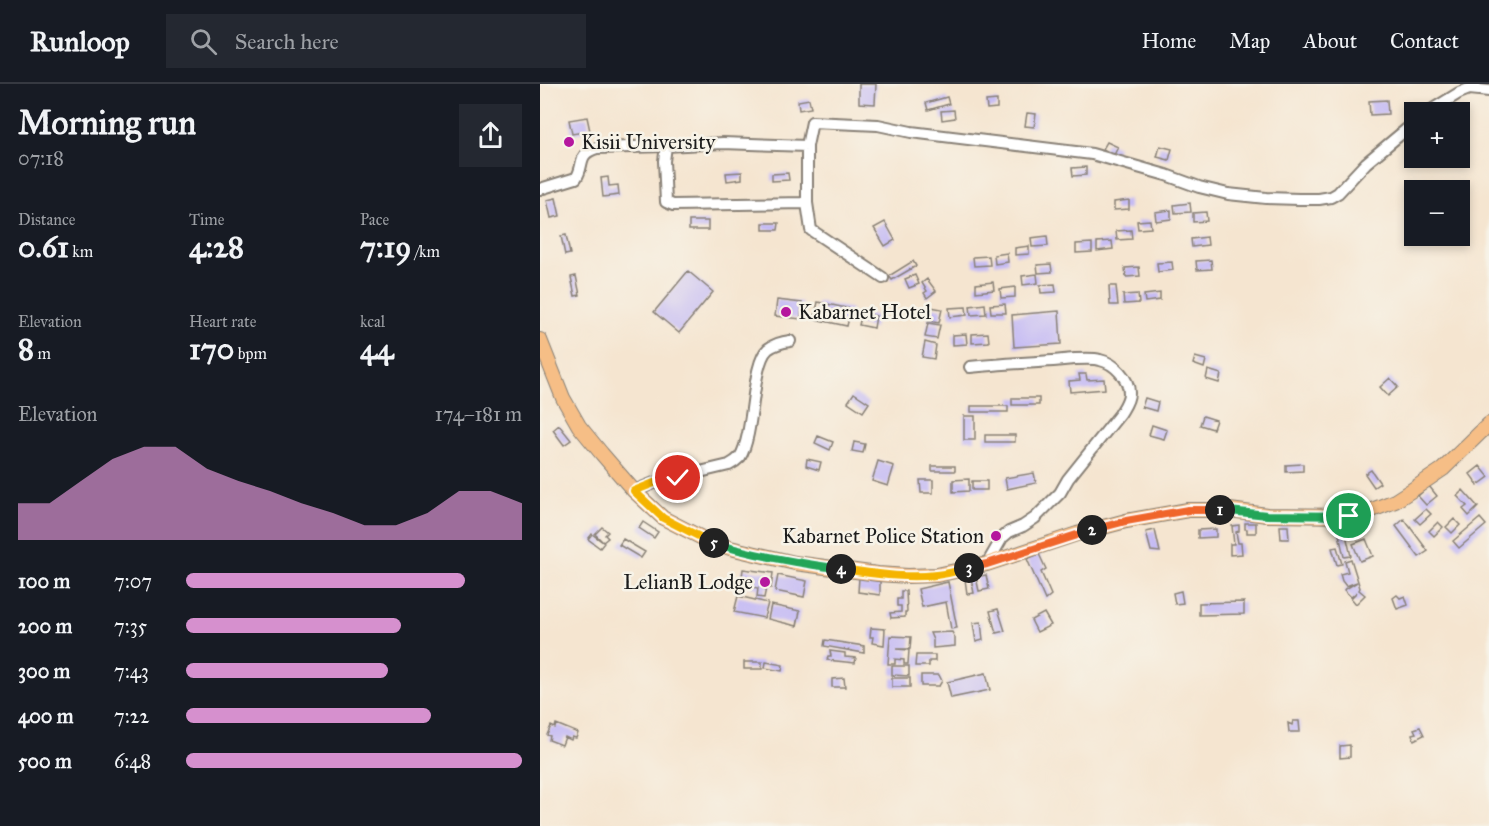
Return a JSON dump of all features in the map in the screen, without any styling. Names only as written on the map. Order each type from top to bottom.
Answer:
[{"type":"main road","points":[[540,340],[563,398],[573,416],[634,491],[663,518],[706,540],[730,548],[795,563],[878,574],[937,575],[987,564],[1077,534],[1126,521],[1188,510],[1230,510],[1267,515],[1349,516],[1395,501],[1443,469],[1489,424]]},
{"type":"street","points":[[1444,102],[1470,89],[1489,91]]},
{"type":"street","points":[[883,278],[811,230],[807,203],[807,146],[812,122],[878,125],[911,132],[1092,154],[1228,194],[1266,198],[1319,199],[1338,194],[1366,163],[1404,131]]},
{"type":"street","points":[[540,189],[576,178],[579,174],[581,160],[590,150],[597,148],[723,142],[807,146]]},
{"type":"street","points":[[666,146],[664,161],[666,202],[668,204],[673,206],[807,203]]},
{"type":"street","points":[[634,491],[654,483],[729,465],[739,458],[748,428],[760,362],[767,350],[780,342],[790,341]]},
{"type":"street","points":[[969,367],[1099,359],[1112,364],[1120,372],[1128,386],[1129,394],[1120,414],[1060,492],[1035,518],[1002,538],[987,564]]},
{"type":"building","points":[[859,84],[876,84],[875,104],[859,103]]},
{"type":"building","points":[[947,97],[949,104],[928,110],[926,103]]},
{"type":"building","points":[[809,99],[811,108],[799,110],[798,101]]},
{"type":"building","points":[[997,100],[997,108],[987,109],[986,101]]},
{"type":"building","points":[[1387,100],[1388,114],[1370,115],[1369,101]]},
{"type":"building","points":[[954,110],[955,118],[942,120],[941,111]]},
{"type":"building","points":[[1027,113],[1036,114],[1034,127],[1025,126]]},
{"type":"building","points":[[587,117],[590,131],[572,134],[569,120]]},
{"type":"building","points":[[1107,142],[1118,147],[1114,155],[1103,149]]},
{"type":"building","points":[[1160,146],[1172,149],[1169,160],[1157,157]]},
{"type":"building","points":[[1086,167],[1086,175],[1073,176],[1072,168]]},
{"type":"building","points":[[742,172],[742,179],[727,181],[726,173]]},
{"type":"building","points":[[788,173],[789,180],[772,181],[772,174]]},
{"type":"building","points":[[608,177],[609,186],[618,185],[619,195],[603,197],[601,178]]},
{"type":"building","points":[[556,198],[560,216],[551,218],[547,200]]},
{"type":"building","points":[[1129,200],[1129,209],[1114,210],[1114,202]]},
{"type":"building","points":[[1190,203],[1191,212],[1175,213],[1174,205]]},
{"type":"building","points":[[1171,210],[1171,219],[1156,221],[1155,212]]},
{"type":"building","points":[[1206,212],[1207,221],[1193,222],[1193,213]]},
{"type":"building","points":[[1150,220],[1151,228],[1138,229],[1137,221]]},
{"type":"building","points":[[689,221],[708,221],[708,230],[689,230]]},
{"type":"building","points":[[885,222],[895,240],[885,246],[874,228]]},
{"type":"building","points":[[763,223],[779,223],[778,230],[763,230]]},
{"type":"building","points":[[1131,230],[1132,239],[1117,240],[1116,231]]},
{"type":"building","points":[[566,235],[570,254],[565,255],[561,236]]},
{"type":"building","points":[[1047,236],[1048,246],[1032,247],[1031,238]]},
{"type":"building","points":[[1207,237],[1208,245],[1192,247],[1191,239]]},
{"type":"building","points":[[1112,241],[1113,249],[1097,251],[1097,242]]},
{"type":"building","points":[[1092,243],[1092,252],[1076,253],[1076,244]]},
{"type":"building","points":[[1029,246],[1029,254],[1015,255],[1015,248]]},
{"type":"building","points":[[1007,253],[1008,262],[995,264],[994,255]]},
{"type":"building","points":[[989,256],[990,265],[974,266],[973,257]]},
{"type":"building","points":[[1211,260],[1212,269],[1197,270],[1196,261]]},
{"type":"building","points":[[913,261],[916,266],[892,280],[889,276]]},
{"type":"building","points":[[1172,262],[1173,270],[1158,272],[1157,263]]},
{"type":"building","points":[[1051,264],[1052,272],[1038,273],[1037,265]]},
{"type":"building","points":[[1139,267],[1140,276],[1126,277],[1125,268]]},
{"type":"building","points":[[688,271],[713,292],[679,333],[654,312]]},
{"type":"building","points":[[1037,274],[1038,283],[1023,285],[1022,276]]},
{"type":"building","points":[[915,275],[919,284],[909,288],[905,279]]},
{"type":"building","points":[[576,276],[580,295],[575,296],[571,277]]},
{"type":"building","points":[[927,279],[936,291],[927,298],[924,293],[927,291],[922,283]]},
{"type":"building","points":[[993,282],[994,290],[976,292],[976,284]]},
{"type":"building","points":[[1055,284],[1056,292],[1041,293],[1040,285]]},
{"type":"building","points":[[1109,286],[1116,286],[1118,305],[1110,305]]},
{"type":"building","points":[[1015,287],[1015,297],[1001,298],[1000,289]]},
{"type":"building","points":[[1160,293],[1160,300],[1145,302],[1144,295]]},
{"type":"building","points":[[1138,294],[1139,303],[1124,304],[1123,295]]},
{"type":"building","points":[[777,300],[802,303],[801,319],[775,316]]},
{"type":"building","points":[[818,302],[851,309],[847,326],[814,319]]},
{"type":"building","points":[[985,304],[986,314],[971,315],[970,306]]},
{"type":"building","points":[[1005,304],[1006,313],[991,313],[990,305]]},
{"type":"building","points":[[931,307],[942,309],[939,323],[928,321]]},
{"type":"building","points":[[966,307],[967,315],[950,317],[949,308]]},
{"type":"building","points":[[1059,311],[1061,344],[1014,347],[1012,315]]},
{"type":"building","points":[[862,313],[876,316],[874,328],[859,325]]},
{"type":"building","points":[[928,323],[940,325],[937,339],[925,337]]},
{"type":"building","points":[[988,333],[989,342],[972,343],[972,334]]},
{"type":"building","points":[[966,334],[967,344],[953,345],[953,335]]},
{"type":"building","points":[[925,342],[936,345],[934,359],[922,357]]},
{"type":"building","points":[[1195,357],[1206,360],[1204,368],[1193,364]]},
{"type":"building","points":[[1208,370],[1221,374],[1219,383],[1206,379]]},
{"type":"building","points":[[1079,374],[1086,374],[1087,380],[1104,379],[1105,389],[1070,392],[1069,381],[1080,380]]},
{"type":"building","points":[[1390,378],[1398,387],[1388,396],[1380,387]]},
{"type":"building","points":[[854,393],[869,403],[863,412],[848,402]]},
{"type":"building","points":[[1012,398],[1039,398],[1039,405],[1012,405]]},
{"type":"building","points":[[1145,398],[1158,402],[1156,411],[1142,407]]},
{"type":"building","points":[[971,406],[1008,406],[1008,412],[971,412]]},
{"type":"building","points":[[964,416],[975,416],[975,440],[964,440]]},
{"type":"building","points":[[1203,416],[1216,420],[1213,429],[1200,425]]},
{"type":"building","points":[[559,425],[571,440],[564,445],[553,430]]},
{"type":"building","points":[[1152,425],[1167,430],[1164,439],[1149,435]]},
{"type":"building","points":[[985,435],[1015,435],[1015,442],[985,442]]},
{"type":"building","points":[[818,436],[833,442],[830,450],[815,443]]},
{"type":"building","points":[[854,442],[865,444],[863,453],[852,451]]},
{"type":"building","points":[[807,459],[821,462],[819,470],[806,466]]},
{"type":"building","points":[[878,461],[894,466],[888,486],[872,481]]},
{"type":"building","points":[[1303,464],[1303,471],[1286,472],[1286,465]]},
{"type":"building","points":[[932,466],[955,466],[955,471],[932,471]]},
{"type":"building","points":[[1480,466],[1489,477],[1478,485],[1470,474]]},
{"type":"building","points":[[1371,470],[1380,483],[1374,487],[1365,474]]},
{"type":"building","points":[[1034,473],[1036,483],[1007,489],[1005,478]]},
{"type":"building","points":[[969,479],[969,491],[953,492],[953,480]]},
{"type":"building","points":[[920,480],[933,480],[933,493],[921,493]]},
{"type":"building","points":[[972,481],[987,481],[987,490],[972,490]]},
{"type":"building","points":[[1429,486],[1437,496],[1426,505],[1418,496]]},
{"type":"building","points":[[1463,490],[1478,507],[1469,516],[1463,509],[1467,506],[1457,496]]},
{"type":"building","points":[[1426,509],[1431,514],[1420,524],[1415,519]]},
{"type":"building","points":[[1480,518],[1486,525],[1459,548],[1453,541]]},
{"type":"building","points":[[1404,519],[1428,551],[1419,557],[1396,526]]},
{"type":"building","points":[[1454,519],[1460,525],[1452,533],[1446,527]]},
{"type":"building","points":[[643,522],[658,532],[654,538],[639,528]]},
{"type":"building","points":[[1438,522],[1443,527],[1434,536],[1429,531]]},
{"type":"building","points":[[1245,523],[1256,523],[1256,533],[1247,533]]},
{"type":"building","points":[[1239,525],[1239,531],[1236,532],[1238,543],[1241,543],[1242,554],[1230,555],[1230,544],[1234,544],[1232,526]]},
{"type":"building","points":[[1337,525],[1344,526],[1351,556],[1344,557]]},
{"type":"building","points":[[1280,526],[1288,526],[1289,539],[1281,539]]},
{"type":"building","points":[[602,527],[608,532],[605,535],[608,538],[603,542],[595,534]]},
{"type":"building","points":[[1216,529],[1216,537],[1198,538],[1198,530]]},
{"type":"building","points":[[1155,530],[1160,552],[1151,551],[1146,532]]},
{"type":"building","points":[[592,534],[604,543],[600,548],[588,539]]},
{"type":"building","points":[[623,539],[645,552],[641,558],[619,545]]},
{"type":"building","points":[[1366,539],[1373,556],[1360,561],[1353,544]]},
{"type":"building","points":[[1337,547],[1342,564],[1337,565],[1332,548]]},
{"type":"building","points":[[1039,554],[1046,569],[1041,572],[1051,595],[1045,600],[1027,559]]},
{"type":"building","points":[[1351,559],[1360,588],[1359,590],[1365,595],[1356,604],[1351,598],[1357,592],[1351,597],[1344,590],[1357,582],[1346,586],[1340,574],[1348,572],[1345,561]]},
{"type":"building","points":[[743,569],[773,573],[771,588],[766,588],[764,598],[757,597],[758,588],[741,585]]},
{"type":"building","points":[[778,575],[807,581],[804,597],[775,591]]},
{"type":"building","points":[[986,575],[989,589],[979,591],[976,577]]},
{"type":"building","points":[[859,578],[880,581],[880,595],[858,592]]},
{"type":"building","points":[[971,578],[974,593],[967,594],[965,579]]},
{"type":"building","points":[[948,582],[957,628],[951,629],[946,602],[922,607],[918,589]]},
{"type":"building","points":[[901,591],[906,591],[907,612],[905,612],[905,617],[891,618],[890,613],[901,612],[901,606],[897,606],[897,599],[901,599]]},
{"type":"building","points":[[1181,591],[1183,603],[1175,604],[1173,593]]},
{"type":"building","points":[[1397,595],[1400,598],[1405,596],[1408,605],[1397,609],[1393,598]]},
{"type":"building","points":[[738,596],[768,603],[764,618],[734,612]]},
{"type":"building","points":[[1244,602],[1244,614],[1199,615],[1199,603]]},
{"type":"building","points":[[771,605],[800,611],[797,626],[768,619]]},
{"type":"building","points":[[998,609],[1005,631],[996,633],[990,611]]},
{"type":"building","points":[[1044,613],[1051,625],[1037,632],[1031,620]]},
{"type":"building","points":[[981,622],[983,640],[976,642],[973,623]]},
{"type":"building","points":[[871,628],[885,629],[884,645],[872,643]]},
{"type":"building","points":[[952,632],[955,646],[933,648],[930,633]]},
{"type":"building","points":[[890,636],[911,637],[910,649],[896,649],[909,650],[908,664],[904,664],[904,660],[895,659],[895,664],[888,664]]},
{"type":"building","points":[[825,640],[864,646],[864,653],[824,646]]},
{"type":"building","points":[[830,651],[845,653],[845,657],[856,658],[855,663],[827,660],[828,656],[831,656]]},
{"type":"building","points":[[916,655],[935,655],[935,661],[929,661],[929,666],[915,666]]},
{"type":"building","points":[[744,662],[762,662],[762,669],[744,669]]},
{"type":"building","points":[[766,662],[783,665],[782,671],[765,668]]},
{"type":"building","points":[[892,666],[909,666],[909,676],[892,675]]},
{"type":"building","points":[[986,673],[990,690],[951,698],[947,682]]},
{"type":"building","points":[[921,675],[939,675],[942,681],[939,686],[921,686]]},
{"type":"building","points":[[844,678],[845,687],[832,687],[832,679]]},
{"type":"building","points":[[892,678],[910,678],[910,687],[892,687]]},
{"type":"building","points":[[1293,721],[1299,721],[1300,732],[1289,732],[1288,723],[1292,725]]},
{"type":"building","points":[[556,724],[578,733],[576,738],[572,737],[571,740],[565,737],[562,745],[549,740],[550,736],[547,735],[551,726],[555,728]]},
{"type":"building","points":[[1420,727],[1424,735],[1414,740],[1412,734],[1416,733],[1414,729]]},
{"type":"building","points":[[1350,745],[1350,757],[1340,758],[1340,746]]},
{"type":"place","name":"Kisii University","points":[[569,142]]},
{"type":"place","name":"Kabarnet Hotel","points":[[786,312]]},
{"type":"place","name":"Kabarnet Police Station","points":[[996,536]]},
{"type":"place","name":"LelianB Lodge","points":[[765,582]]},
{"type":"route","points":[[678,478],[654,483],[634,491],[663,518],[706,540],[795,563],[908,576],[937,575],[987,564],[1077,534],[1126,521],[1188,510],[1230,510],[1267,515],[1349,516]]}]
